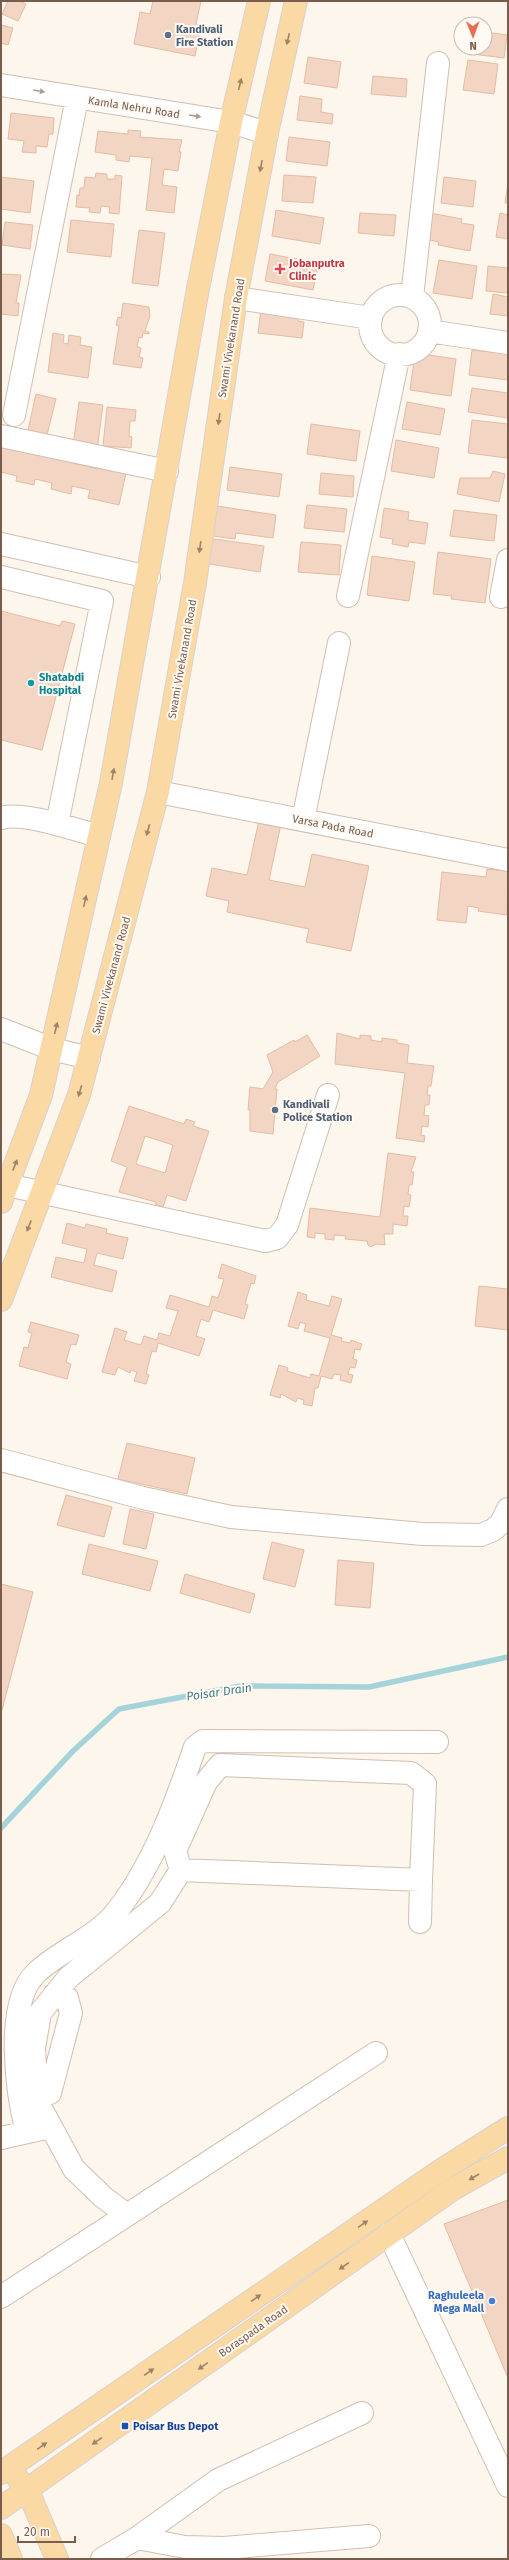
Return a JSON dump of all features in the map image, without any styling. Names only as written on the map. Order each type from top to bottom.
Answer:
[{"type":"main road","points":[[4,1194],[41,1095],[111,783],[149,577],[197,294],[231,122],[259,1]]},
{"type":"main road","name":"Swami Vivekanand Road","points":[[1,1300],[79,1095],[158,792],[195,583],[236,298],[267,133],[296,1]]},
{"type":"main road","points":[[57,2559],[28,2491],[4,2467],[440,2171],[508,2128]]},
{"type":"main road","name":"Boraspada Road","points":[[1,2508],[28,2491],[453,2189],[508,2158]]},
{"type":"main road","points":[[1,2535],[11,2559]]},
{"type":"street","points":[[412,297],[438,63]]},
{"type":"street","name":"Kamla Nehru Road","points":[[1,85],[231,122],[267,133]]},
{"type":"street","points":[[14,415],[77,98]]},
{"type":"street","points":[[402,295],[412,297],[421,303],[427,311],[429,331],[418,348],[399,354],[389,352],[375,340],[371,332],[371,318],[377,305],[384,299],[402,295]]},
{"type":"street","points":[[236,298],[371,318]]},
{"type":"street","points":[[429,331],[508,343]]},
{"type":"street","points":[[348,596],[399,354]]},
{"type":"street","points":[[1,436],[167,471]]},
{"type":"street","points":[[1,544],[149,577]]},
{"type":"street","points":[[501,597],[508,560]]},
{"type":"street","points":[[1,577],[102,601],[57,824]]},
{"type":"street","points":[[303,820],[339,643]]},
{"type":"street","name":"Varsa Pada Road","points":[[158,792],[508,860]]},
{"type":"street","points":[[1,818],[9,816],[57,824],[99,836]]},
{"type":"street","points":[[1,1029],[52,1049],[89,1058]]},
{"type":"street","points":[[4,1194],[41,1194],[265,1241],[277,1238],[287,1225],[328,1095]]},
{"type":"street","points":[[1,1460],[143,1498],[231,1517],[423,1534],[481,1535],[493,1530],[501,1523],[508,1509]]},
{"type":"street","points":[[27,2132],[19,2099],[16,2035],[20,2002],[34,1974],[99,1928],[116,1913],[132,1891],[157,1841],[195,1747],[203,1741],[437,1742]]},
{"type":"street","points":[[127,2215],[103,2197],[74,2169],[37,2100],[34,2048],[40,2013],[69,1977],[160,1903],[181,1870],[175,1851],[206,1782],[220,1765],[411,1773],[425,1784],[420,1922]]},
{"type":"street","points":[[181,1870],[421,1880]]},
{"type":"street","points":[[50,2093],[71,2013],[67,1998],[54,1995]]},
{"type":"street","points":[[4,2291],[127,2215],[376,2053]]},
{"type":"street","points":[[1,2138],[52,2126]]},
{"type":"street","points":[[389,2234],[508,2486]]},
{"type":"street","points":[[102,2559],[137,2538],[218,2480],[272,2453],[362,2413]]},
{"type":"street","points":[[137,2538],[185,2547],[224,2548],[369,2536]]},
{"type":"building","points":[[8,1],[19,1],[26,4],[18,21],[2,14]]},
{"type":"building","name":"Kandivali Fire Station","points":[[153,1],[201,1],[196,24],[201,26],[195,56],[134,44],[140,12],[150,14]]},
{"type":"building","points":[[1,25],[13,28],[8,45],[1,43]]},
{"type":"building","points":[[493,33],[507,35],[504,58],[488,56],[493,56]]},
{"type":"building","points":[[308,57],[341,62],[337,88],[304,83]]},
{"type":"building","points":[[468,60],[498,64],[494,94],[463,90]]},
{"type":"building","points":[[373,76],[407,79],[406,97],[371,94]]},
{"type":"building","points":[[300,96],[322,99],[321,112],[333,114],[332,124],[297,120]]},
{"type":"building","points":[[11,113],[54,118],[53,134],[49,134],[47,147],[36,146],[36,153],[22,152],[24,141],[8,139]]},
{"type":"building","points":[[128,130],[141,131],[140,137],[182,140],[179,152],[181,152],[178,171],[164,169],[162,185],[177,187],[174,213],[146,210],[152,158],[130,156],[129,162],[116,160],[116,155],[95,152],[98,131],[128,134]]},
{"type":"building","points":[[289,137],[330,142],[327,166],[286,161]]},
{"type":"building","points":[[96,173],[107,174],[107,179],[115,179],[115,175],[122,176],[119,214],[109,213],[110,207],[101,206],[100,213],[89,212],[90,208],[76,207],[77,195],[79,196],[80,188],[84,188],[85,177],[95,178]]},
{"type":"building","points":[[284,175],[316,177],[313,203],[282,201]]},
{"type":"building","points":[[1,177],[34,181],[30,213],[1,209]]},
{"type":"building","points":[[444,177],[476,181],[473,207],[441,203]]},
{"type":"building","points":[[508,183],[508,203],[505,203]]},
{"type":"building","points":[[276,210],[324,218],[320,244],[272,236]]},
{"type":"building","points":[[360,213],[396,215],[394,236],[358,233]]},
{"type":"building","points":[[430,213],[462,219],[461,223],[474,225],[470,251],[438,245],[439,242],[425,239]]},
{"type":"building","points":[[500,213],[508,215],[508,239],[496,237]]},
{"type":"building","points":[[71,220],[114,224],[111,257],[67,252]]},
{"type":"building","points":[[5,222],[33,225],[30,249],[2,245]]},
{"type":"building","points":[[139,230],[165,233],[158,286],[132,283]]},
{"type":"building","points":[[270,254],[318,263],[313,290],[265,281]]},
{"type":"building","points":[[439,260],[477,266],[472,299],[433,293]]},
{"type":"building","points":[[488,266],[508,268],[508,293],[486,291]]},
{"type":"building","points":[[1,274],[21,275],[16,303],[19,303],[18,316],[1,314]]},
{"type":"building","points":[[493,294],[508,297],[508,316],[490,314]]},
{"type":"building","points":[[123,303],[149,307],[150,316],[145,331],[149,332],[149,334],[143,333],[142,338],[139,337],[137,347],[141,348],[139,357],[143,358],[141,368],[113,364],[119,326],[116,325],[118,317],[121,318]]},
{"type":"building","points":[[261,309],[299,314],[298,321],[304,322],[302,338],[258,333]]},
{"type":"building","points":[[53,333],[64,335],[63,343],[68,344],[69,335],[81,337],[80,345],[92,347],[88,378],[48,372]]},
{"type":"building","points":[[472,350],[508,354],[508,380],[469,375]]},
{"type":"building","points":[[415,353],[456,359],[451,396],[410,390]]},
{"type":"building","points":[[472,388],[508,393],[508,418],[468,412]]},
{"type":"building","points":[[36,394],[56,399],[47,435],[28,430]]},
{"type":"building","points":[[79,402],[103,405],[97,450],[73,446]]},
{"type":"building","points":[[407,402],[445,409],[440,435],[402,429]]},
{"type":"building","points":[[107,407],[136,410],[135,421],[130,421],[129,436],[132,437],[131,448],[103,446]]},
{"type":"building","points":[[472,420],[508,424],[507,458],[468,453]]},
{"type":"building","points":[[311,424],[360,431],[356,461],[307,454]]},
{"type":"building","points":[[396,440],[439,448],[434,478],[391,471]]},
{"type":"building","points":[[1,445],[61,460],[62,458],[72,460],[72,463],[98,469],[99,466],[126,473],[119,505],[88,498],[90,490],[72,486],[71,494],[51,489],[52,483],[35,479],[34,485],[16,481],[17,476],[1,472]]},
{"type":"building","points":[[230,467],[282,474],[279,497],[227,490]]},
{"type":"building","points":[[493,471],[505,474],[499,502],[457,494],[460,478],[490,478]]},
{"type":"building","points":[[321,473],[354,476],[353,497],[319,494]]},
{"type":"building","points":[[307,505],[347,509],[344,532],[304,528]]},
{"type":"building","points":[[217,506],[276,515],[273,538],[236,533],[235,539],[213,536]]},
{"type":"building","points":[[384,508],[409,512],[408,520],[428,523],[425,544],[409,542],[408,547],[392,544],[393,539],[380,537]]},
{"type":"building","points":[[454,510],[497,515],[494,541],[450,536]]},
{"type":"building","points":[[207,538],[264,546],[260,572],[203,563]]},
{"type":"building","points":[[301,542],[341,545],[339,575],[298,572]]},
{"type":"building","points":[[438,552],[491,559],[485,603],[451,599],[452,596],[433,594]]},
{"type":"building","points":[[372,556],[415,562],[409,601],[367,595]]},
{"type":"building","name":"Shatabdi Hospital","points":[[1,611],[60,626],[62,621],[75,624],[42,750],[1,740]]},
{"type":"building","points":[[259,820],[281,824],[269,880],[305,887],[312,854],[369,866],[351,951],[306,942],[309,929],[227,912],[229,901],[206,896],[212,868],[247,875]]},
{"type":"building","points":[[487,869],[508,871],[507,915],[478,911],[479,908],[468,906],[466,923],[437,920],[442,872],[486,877]]},
{"type":"building","points":[[337,1033],[360,1039],[360,1035],[371,1036],[371,1040],[382,1042],[382,1038],[397,1040],[397,1043],[409,1045],[407,1063],[434,1066],[431,1086],[428,1086],[427,1095],[430,1095],[429,1105],[425,1105],[424,1115],[429,1116],[428,1127],[422,1126],[421,1135],[425,1136],[424,1142],[396,1138],[405,1073],[335,1064]]},
{"type":"building","points":[[307,1035],[320,1056],[278,1082],[275,1089],[277,1089],[273,1134],[250,1131],[250,1109],[248,1110],[250,1087],[263,1089],[273,1072],[267,1055],[294,1040],[295,1042]]},
{"type":"building","points":[[129,1106],[184,1124],[186,1119],[195,1122],[193,1126],[209,1131],[186,1201],[167,1195],[163,1207],[155,1204],[156,1202],[119,1192],[127,1167],[111,1161]],"holes":[[[145,1136],[173,1145],[165,1173],[136,1164]]]},
{"type":"building","points":[[388,1153],[416,1157],[411,1172],[414,1172],[412,1185],[409,1185],[408,1194],[411,1195],[409,1207],[404,1206],[403,1216],[408,1216],[407,1226],[393,1224],[393,1234],[384,1234],[385,1245],[376,1244],[371,1247],[368,1245],[367,1241],[345,1239],[346,1236],[334,1235],[334,1240],[325,1239],[325,1234],[315,1233],[315,1238],[307,1237],[310,1208],[380,1217]]},
{"type":"building","points":[[67,1223],[85,1228],[86,1224],[107,1229],[106,1233],[128,1238],[123,1259],[97,1253],[94,1265],[117,1271],[112,1292],[51,1277],[56,1257],[84,1263],[87,1249],[62,1243]]},
{"type":"building","points":[[222,1264],[256,1276],[254,1284],[251,1283],[245,1304],[248,1305],[244,1319],[213,1310],[209,1322],[201,1319],[196,1336],[205,1339],[199,1356],[158,1343],[156,1352],[152,1351],[146,1374],[149,1375],[146,1384],[134,1381],[137,1372],[131,1370],[130,1373],[118,1367],[115,1375],[102,1372],[115,1328],[127,1332],[124,1340],[141,1345],[144,1336],[157,1340],[159,1333],[170,1336],[178,1311],[166,1308],[170,1295],[209,1307],[212,1296],[218,1298],[224,1279],[218,1278]]},
{"type":"building","points":[[479,1286],[508,1289],[508,1330],[475,1326]]},
{"type":"building","points":[[298,1292],[307,1295],[306,1300],[329,1306],[332,1296],[342,1299],[331,1335],[342,1338],[341,1341],[350,1343],[351,1340],[362,1344],[360,1350],[355,1349],[353,1359],[357,1360],[355,1368],[350,1367],[348,1374],[353,1375],[351,1383],[340,1380],[341,1375],[334,1374],[332,1379],[321,1376],[318,1388],[315,1388],[312,1406],[303,1404],[304,1400],[297,1398],[296,1402],[281,1394],[280,1398],[270,1395],[279,1365],[288,1368],[287,1371],[310,1378],[311,1374],[319,1376],[330,1338],[304,1331],[306,1324],[300,1322],[298,1329],[288,1326]]},
{"type":"building","points":[[31,1322],[79,1335],[76,1345],[71,1344],[66,1362],[71,1364],[67,1379],[19,1366],[24,1347],[28,1348],[32,1333],[28,1332]]},
{"type":"building","points":[[127,1443],[195,1458],[187,1494],[118,1479]]},
{"type":"building","points":[[66,1495],[112,1507],[104,1537],[57,1525]]},
{"type":"building","points":[[130,1509],[154,1514],[146,1549],[123,1544]]},
{"type":"building","points":[[272,1542],[304,1550],[295,1587],[263,1579]]},
{"type":"building","points":[[89,1544],[158,1561],[150,1591],[82,1574]]},
{"type":"building","points":[[338,1560],[374,1563],[370,1608],[335,1605]]},
{"type":"building","points":[[185,1574],[255,1594],[250,1613],[180,1593]]},
{"type":"building","points":[[1,1584],[33,1592],[1,1714]]},
{"type":"building","name":"Raghuleela Mega Mall","points":[[508,2200],[508,2378],[444,2224]]},
{"type":"waterway","name":"Poisar Drain","points":[[1,1828],[73,1751],[119,1709],[240,1686],[369,1687],[508,1657]]},
{"type":"place","name":"Kandivali Fire Station","points":[[168,35]]},
{"type":"place","name":"Jobanputra Clinic","points":[[280,269]]},
{"type":"place","name":"Shatabdi Hospital","points":[[31,683]]},
{"type":"place","name":"Kandivali Police Station","points":[[275,1110]]},
{"type":"place","name":"Raghuleela Mega Mall","points":[[492,2301]]},
{"type":"place","name":"Poisar Bus Depot","points":[[125,2426]]}]
